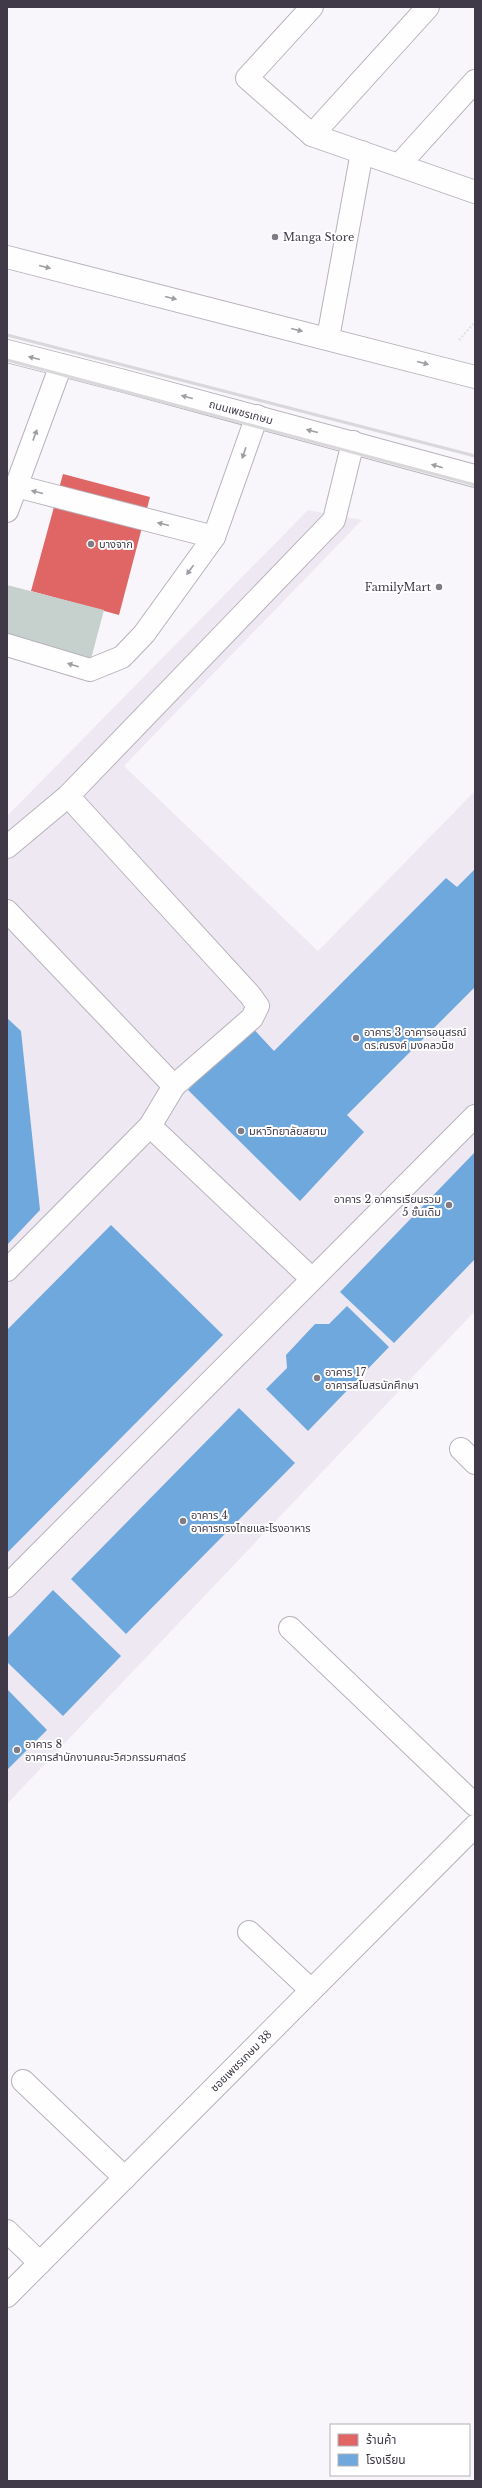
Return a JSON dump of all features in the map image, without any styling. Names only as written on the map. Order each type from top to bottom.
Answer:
[{"type":"street","points":[[312,7],[247,78],[312,135],[475,192]]},
{"type":"street","points":[[312,135],[428,7]]},
{"type":"street","points":[[399,165],[475,81]]},
{"type":"street","points":[[328,338],[362,152]]},
{"type":"street","points":[[7,257],[328,338],[475,377]]},
{"type":"street","name":"ถนนเพชรเกษม","points":[[8,354],[60,365],[256,416],[475,476]]},
{"type":"street","points":[[7,511],[60,365]]},
{"type":"street","points":[[7,645],[90,670],[122,657],[144,634],[214,537],[256,416]]},
{"type":"street","points":[[7,847],[68,796],[334,520],[353,442]]},
{"type":"street","points":[[16,486],[214,537]]},
{"type":"street","points":[[7,1270],[150,1126],[174,1086],[252,1018],[258,1006],[68,796]]},
{"type":"street","points":[[7,911],[174,1086]]},
{"type":"street","points":[[7,1586],[475,1116]]},
{"type":"street","points":[[150,1126],[312,1279]]},
{"type":"street","points":[[290,1628],[475,1805]]},
{"type":"street","name":"ซอยเพชรเกษม 38","points":[[7,2296],[475,1826]]},
{"type":"street","points":[[249,1932],[311,1990]]},
{"type":"street","points":[[23,2081],[125,2178]]},
{"type":"street","points":[[7,2231],[40,2262]]},
{"type":"shaded area","name":"มหาวิทยาลัยสยาม","points":[[308,510],[362,520],[124,766],[318,951],[475,791],[475,1311],[7,1804],[7,816]]},
{"type":"building: ร้านค้า","name":"บางจาก","points":[[63,474],[150,497],[119,615],[31,591]]},
{"type":"building: โรงเรียน","name":"อาคาร 3 อาคารอนุสรณ์ ดร.ณรงค์ มงคลวนิช","points":[[475,869],[475,987],[347,1115],[364,1132],[300,1201],[188,1090],[249,1024],[274,1051],[446,878],[457,887]]},
{"type":"building: โรงเรียน","points":[[7,1018],[21,1031],[40,1210],[7,1245]]},
{"type":"building: โรงเรียน","name":"อาคาร 2 อาคารเรียนรวม 5 ชั้นเดิม","points":[[475,1152],[475,1259],[394,1343],[340,1292]]},
{"type":"building: โรงเรียน","points":[[111,1225],[223,1335],[7,1553],[7,1330]]},
{"type":"building: โรงเรียน","name":"อาคาร 17 อาคารสโมสรนักศึกษา","points":[[347,1306],[389,1347],[308,1431],[266,1389],[287,1368],[286,1355],[315,1324],[329,1324]]},
{"type":"building: โรงเรียน","name":"อาคาร 4 อาคารทรงไทยและโรงอาหาร","points":[[239,1408],[295,1463],[126,1634],[71,1579]]},
{"type":"building: โรงเรียน","points":[[53,1590],[121,1656],[63,1716],[7,1662],[7,1638]]},
{"type":"building: โรงเรียน","name":"อาคาร 8 อาคารสำนักงานคณะวิศวกรรมศาสตร์","points":[[7,1689],[47,1730],[7,1770]]},
{"type":"building: อื่นๆ","points":[[7,585],[104,610],[91,659],[7,637]]},
{"type":"railway","points":[[7,335],[475,456]]},
{"type":"railway","points":[[7,360],[475,485]]},
{"type":"place","name":"Manga Store","points":[[275,237]]},
{"type":"place","name":"บางจาก","points":[[91,544]]},
{"type":"place","name":"FamilyMart","points":[[439,587]]},
{"type":"place","name":"อาคาร 3 อาคารอนุสรณ์ ดร.ณรงค์ มงคลวนิช","points":[[356,1038]]},
{"type":"place","name":"มหาวิทยาลัยสยาม","points":[[241,1131]]},
{"type":"place","name":"อาคาร 2 อาคารเรียนรวม 5 ชั้นเดิม","points":[[449,1205]]},
{"type":"place","name":"อาคาร 17 อาคารสโมสรนักศึกษา","points":[[317,1378]]},
{"type":"place","name":"อาคาร 4 อาคารทรงไทยและโรงอาหาร","points":[[183,1521]]},
{"type":"place","name":"อาคาร 8 อาคารสำนักงานคณะวิศวกรรมศาสตร์","points":[[17,1750]]}]
